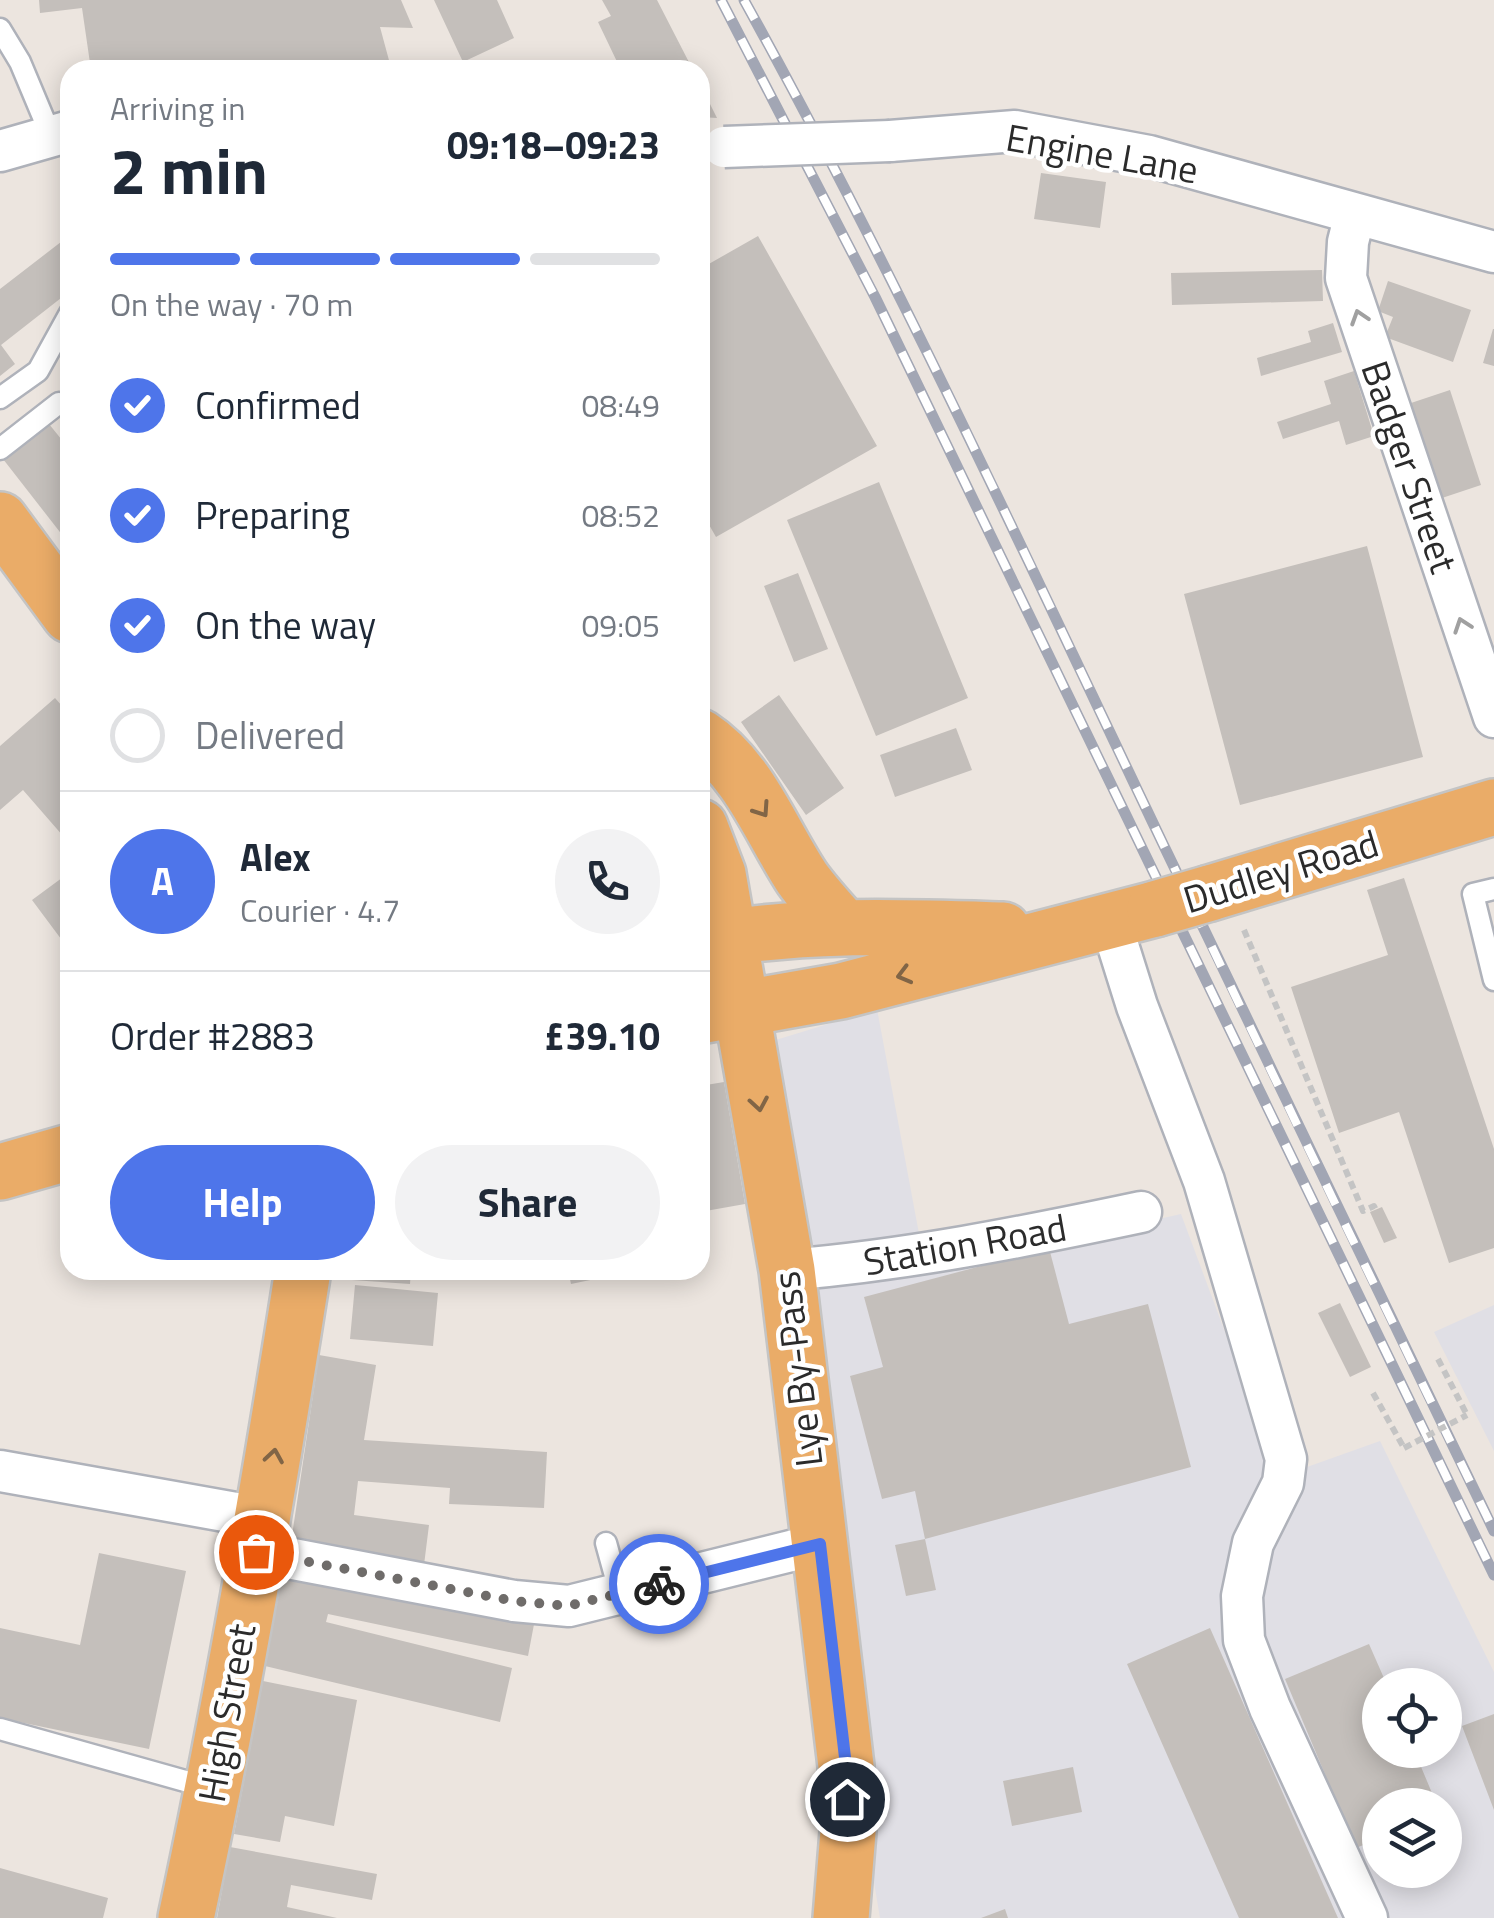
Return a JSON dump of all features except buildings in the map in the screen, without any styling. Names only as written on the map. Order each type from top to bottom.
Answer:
[{"type":"highway","points":[[0,520],[60,601]]},
{"type":"highway","points":[[710,743],[718,748],[765,812],[802,878],[843,927]]},
{"type":"highway","name":"Dudley Road","points":[[714,940],[843,927],[1110,920],[1226,909],[1494,807]]},
{"type":"highway","name":"Lye By-Pass","points":[[710,853],[718,874],[714,940],[721,1012],[787,1270],[786,1327],[820,1544],[846,1766],[848,1909]]},
{"type":"highway","name":"Dudley Road","points":[[721,1012],[841,992],[1110,920]]},
{"type":"highway","name":"High Street","points":[[186,1918],[214,1789],[260,1535],[301,1280]]},
{"type":"street","name":"Engine Lane","points":[[712,146],[890,141],[1015,131],[1149,156],[1494,252]]},
{"type":"street","points":[[0,151],[60,134]]},
{"type":"street","name":"Badger Street","points":[[1355,214],[1348,242],[1346,278],[1494,717]]},
{"type":"street","points":[[1110,920],[1136,1006],[1204,1181],[1286,1459],[1283,1483],[1253,1544],[1242,1596],[1244,1640],[1270,1708],[1367,1918]]},
{"type":"street","name":"Station Road","points":[[787,1270],[868,1264],[1001,1242],[1141,1212]]},
{"type":"street","points":[[0,1471],[514,1601],[568,1606],[820,1544]]},
{"type":"lane","points":[[0,29],[60,132]]},
{"type":"lane","points":[[0,398],[38,371],[60,330]]},
{"type":"lane","points":[[0,450],[60,403]]},
{"type":"lane","points":[[1494,889],[1474,894],[1494,980]]},
{"type":"lane","points":[[606,1543],[620,1594]]},
{"type":"lane","points":[[0,1729],[214,1789]]},
{"type":"path","points":[[1226,909],[1364,1211],[1374,1206],[1377,1212]]},
{"type":"path","points":[[1374,1393],[1404,1448],[1467,1415],[1438,1359]]},
{"type":"shaded area","points":[[877,1009],[926,1271],[1181,1214],[1279,1477],[1380,1441],[1494,1672],[1494,1918],[880,1918],[844,1702],[766,1043]]},
{"type":"shaded area","points":[[1494,1305],[1494,1451],[1434,1332]]},
{"type":"railway","points":[[721,0],[875,297],[1494,1575]]},
{"type":"railway","points":[[744,0],[855,208],[960,419],[1494,1531]]},
{"type":"way so far","points":[[256,1552],[542,1604],[568,1606],[659,1584]]},
{"type":"route","points":[[659,1584],[820,1544],[847,1799]]}]
